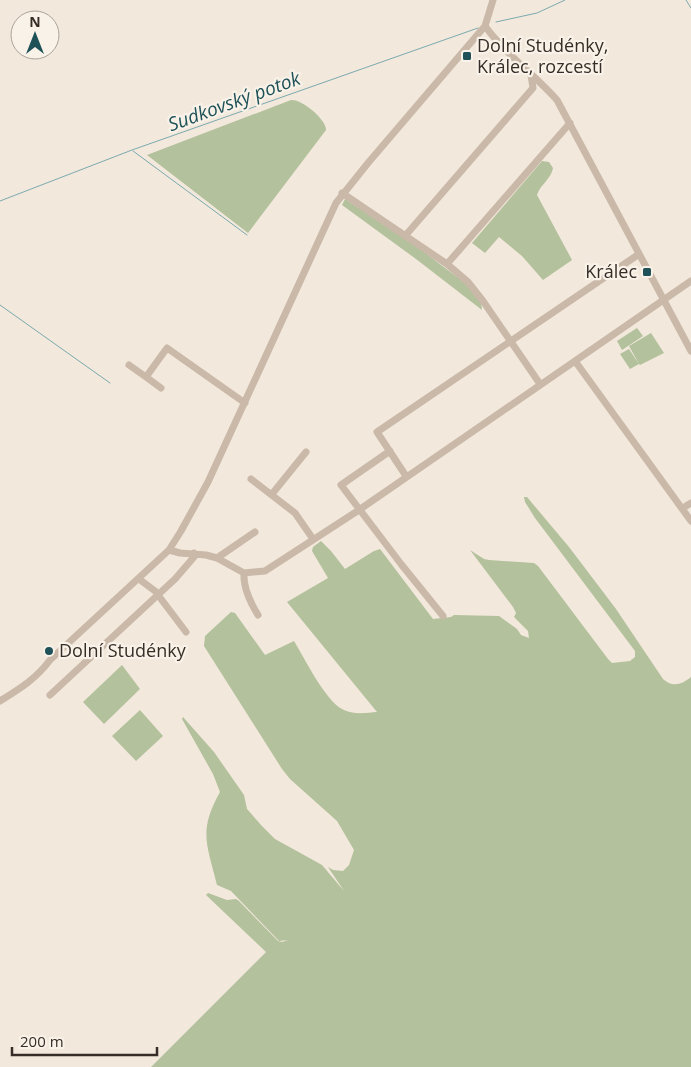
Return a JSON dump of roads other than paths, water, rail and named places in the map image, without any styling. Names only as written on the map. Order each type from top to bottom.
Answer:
[{"type":"street","points":[[0,701],[31,681],[42,671],[50,660],[169,550],[182,532],[245,403],[336,203],[342,193],[485,26],[493,0]]},
{"type":"street","points":[[485,26],[499,44],[558,100],[691,350]]},
{"type":"street","points":[[405,236],[533,88],[531,75]]},
{"type":"street","points":[[447,264],[570,123]]},
{"type":"street","points":[[342,193],[447,264],[468,282],[540,384]]},
{"type":"street","points":[[406,476],[378,432],[639,254]]},
{"type":"street","points":[[169,550],[217,558],[244,573],[265,570],[290,556],[312,539],[359,510],[691,281]]},
{"type":"street","points":[[146,377],[167,348],[245,403]]},
{"type":"street","points":[[575,361],[691,521]]},
{"type":"street","points":[[129,365],[161,388]]},
{"type":"street","points":[[272,494],[306,452]]},
{"type":"street","points":[[390,452],[341,485],[443,616]]},
{"type":"street","points":[[251,479],[295,513],[312,539]]},
{"type":"street","points":[[217,558],[255,532]]},
{"type":"street","points":[[50,695],[175,579],[194,557],[194,553]]},
{"type":"street","points":[[244,573],[243,580],[246,590],[251,604],[258,615]]},
{"type":"street","points":[[139,579],[158,595],[186,632]]},
{"type":"waterway","name":"Sudkovský potok","points":[[496,22],[537,13],[565,0]]},
{"type":"waterway","points":[[686,0],[691,8]]},
{"type":"waterway","name":"Sudkovský potok","points":[[0,201],[132,150],[478,28]]},
{"type":"waterway","points":[[133,151],[247,235]]},
{"type":"waterway","points":[[0,305],[110,383]]},
{"type":"place","name":"Dolní Studénky, Králec, rozcestí","points":[[467,56]]},
{"type":"place","name":"Králec","points":[[647,272]]},
{"type":"place","name":"Dolní Studénky","points":[[49,651]]}]
